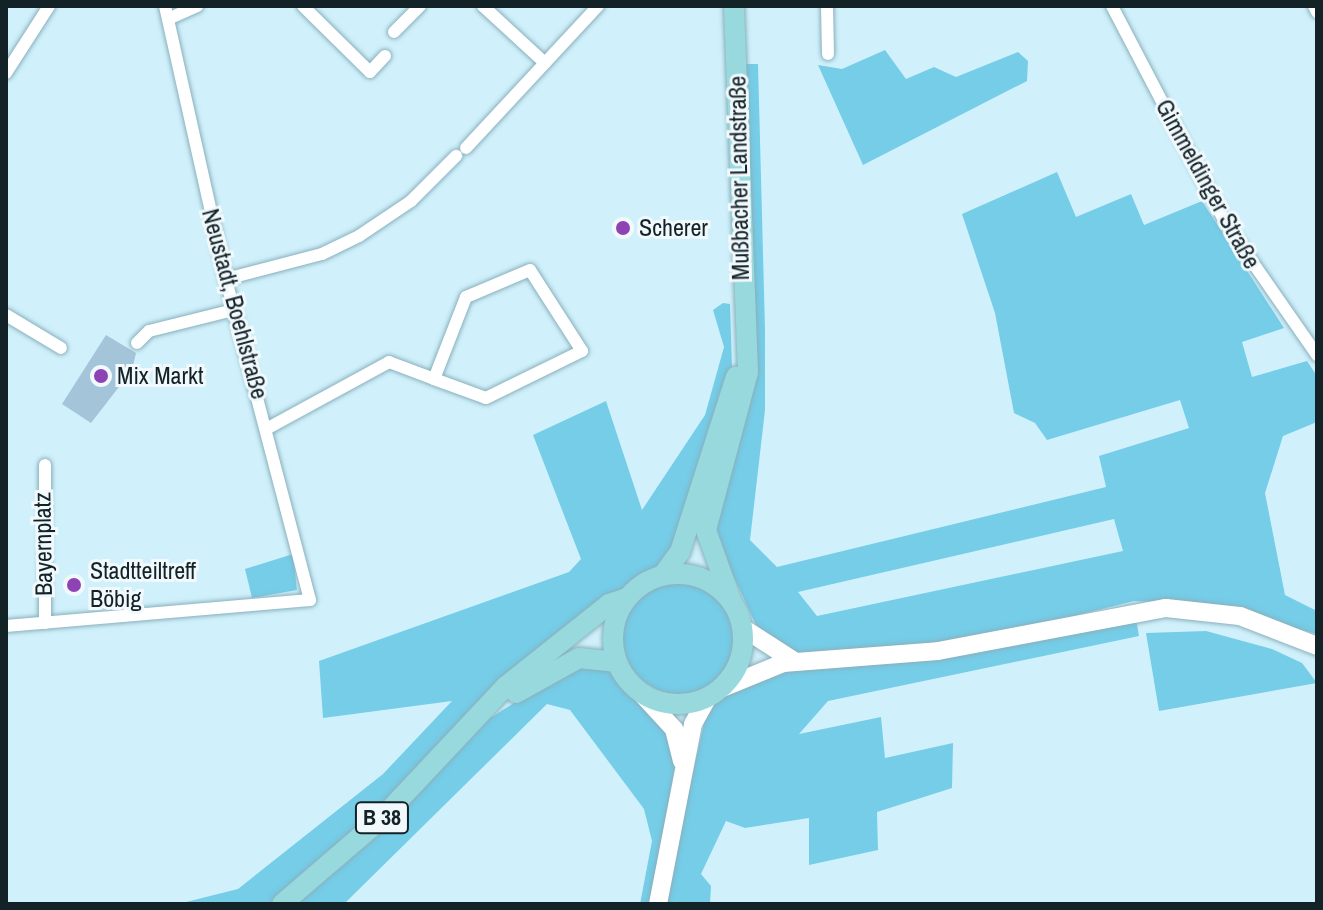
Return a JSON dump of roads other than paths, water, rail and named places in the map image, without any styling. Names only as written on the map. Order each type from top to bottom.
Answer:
[{"type":"main road","name":"Mußbacher Landstraße","points":[[731,600],[706,530],[743,401],[734,6]]},
{"type":"main road","points":[[663,575],[704,578],[731,600],[743,628],[741,658],[714,693],[670,704],[639,691],[617,662],[614,628],[627,598],[663,575],[684,540],[744,350]]},
{"type":"main road","name":"B 38","points":[[282,904],[341,857],[474,724],[516,677],[609,604],[627,598]]},
{"type":"main road","name":"B 38","points":[[474,724],[566,663],[617,662]]},
{"type":"street","points":[[6,73],[49,6]]},
{"type":"street","points":[[166,13],[197,6]]},
{"type":"street","points":[[303,6],[370,72],[385,56]]},
{"type":"street","points":[[394,32],[420,6]]},
{"type":"street","points":[[483,6],[545,63]]},
{"type":"street","points":[[226,279],[322,254],[359,236],[411,201],[598,6]]},
{"type":"street","points":[[827,6],[828,54]]},
{"type":"street","name":"Gimmeldinger Straße","points":[[1112,6],[1226,224],[1317,355]]},
{"type":"street","points":[[1314,6],[1317,12]]},
{"type":"street","name":"Neustadt, Boehlstraße","points":[[45,623],[310,600],[268,428],[233,310],[166,13]]},
{"type":"street","points":[[268,428],[389,362],[434,379],[486,398],[582,351],[530,270],[466,297],[434,379]]},
{"type":"street","points":[[137,343],[149,331],[233,310]]},
{"type":"street","points":[[6,315],[61,348]]},
{"type":"street","name":"Bayernplatz","points":[[45,465],[45,623]]},
{"type":"street","points":[[658,904],[683,770],[714,693],[797,662],[938,651],[1166,608],[1240,616],[1317,646]]},
{"type":"street","points":[[6,626],[45,623]]},
{"type":"street","points":[[743,628],[797,662]]},
{"type":"street","points":[[639,691],[677,734],[683,770]]},
{"type":"place","name":"Scherer","points":[[623,228]]},
{"type":"place","name":"Mix Markt","points":[[101,376]]},
{"type":"place","name":"Stadtteiltreff Böbig","points":[[74,585]]}]
